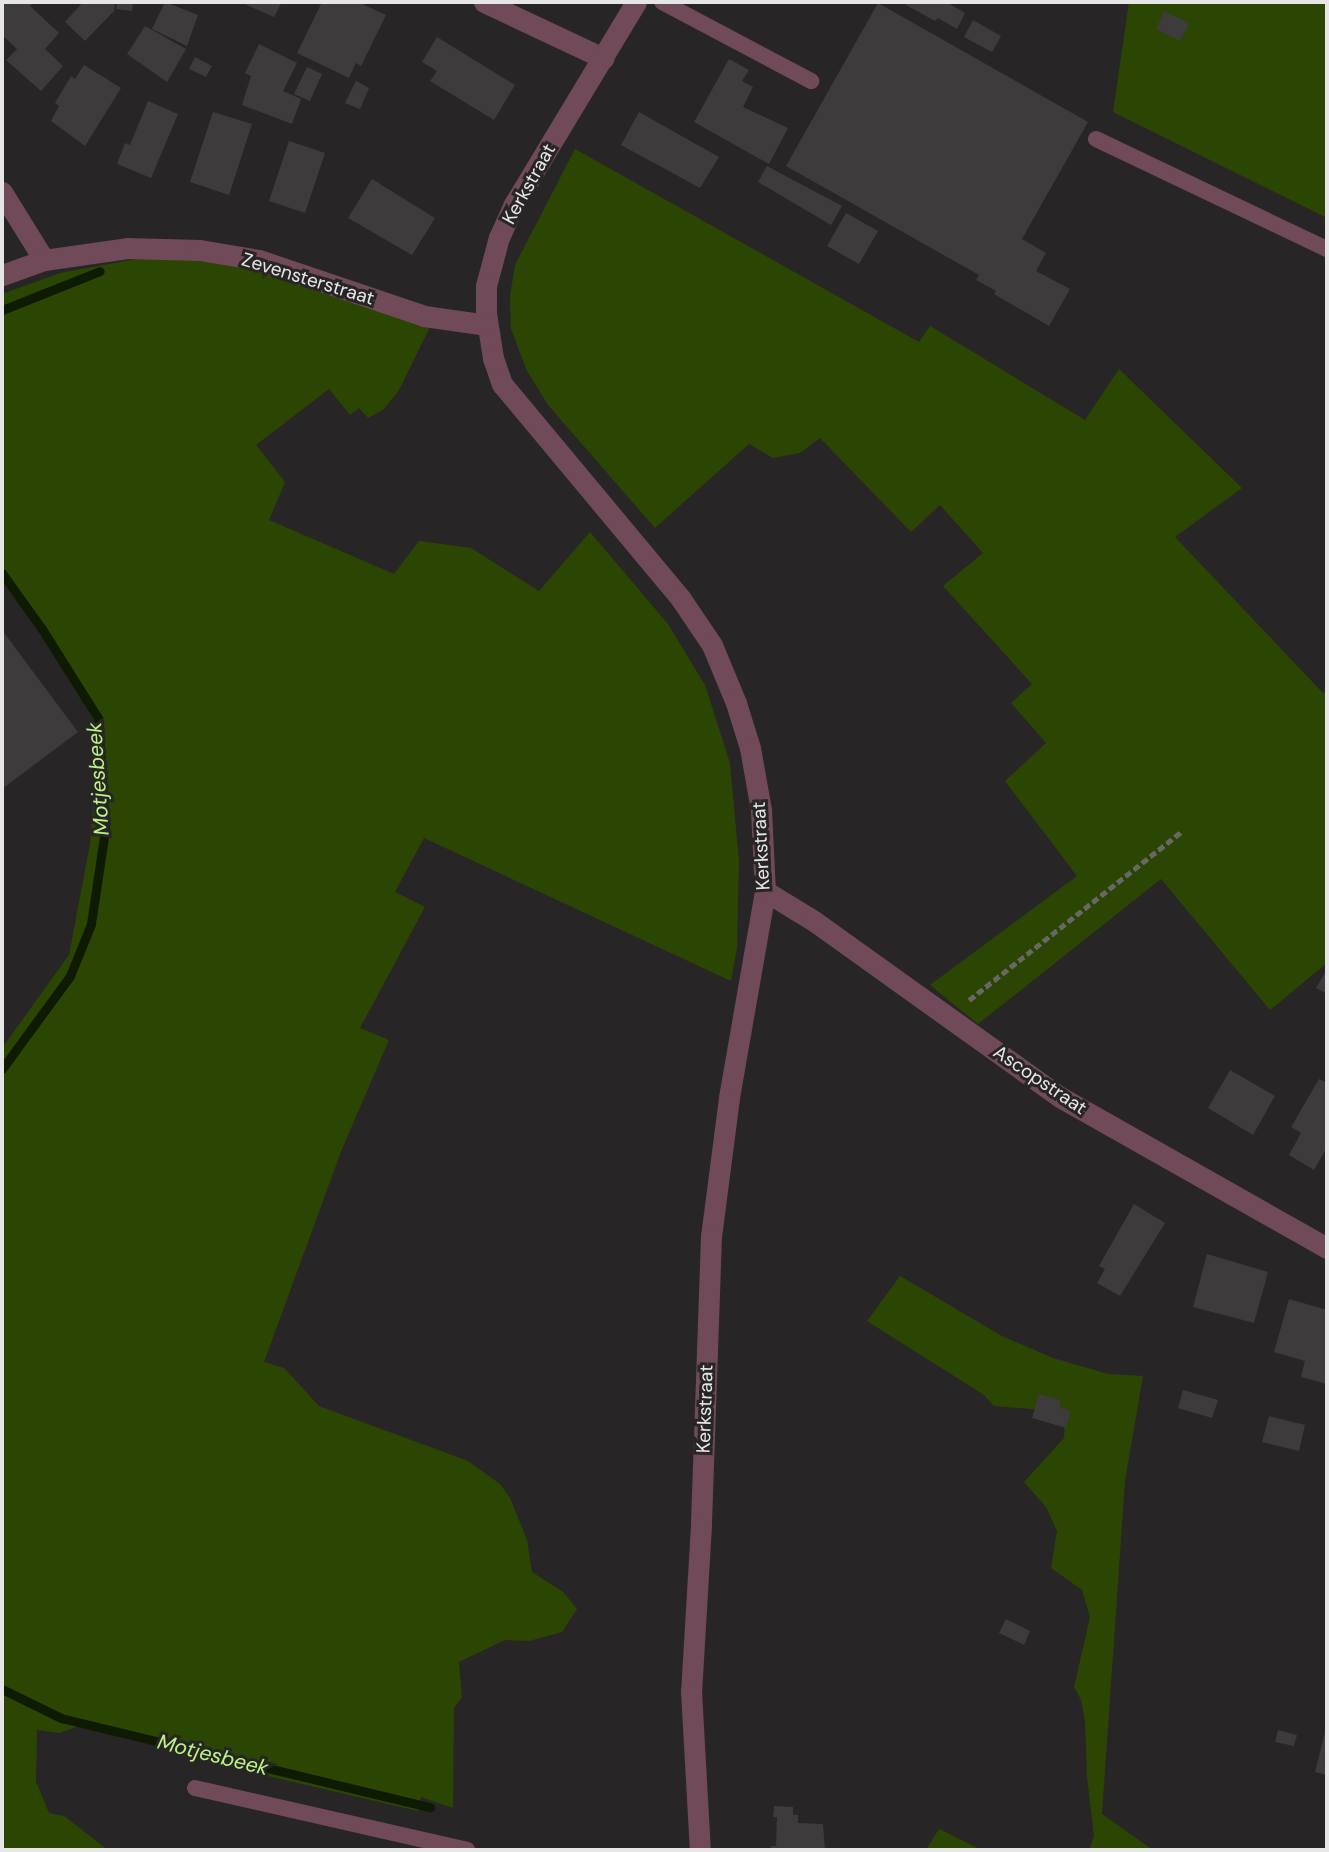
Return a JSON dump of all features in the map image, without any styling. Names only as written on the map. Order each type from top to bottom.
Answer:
[{"type":"street","points":[[484,2],[603,58]]},
{"type":"street","name":"Kerkstraat","points":[[636,2],[514,204],[499,237],[486,286],[487,325],[493,358],[502,384],[592,496],[681,599],[712,645],[750,748],[761,810],[765,891],[729,1098],[711,1236],[691,1690],[701,1850]]},
{"type":"street","points":[[2,192],[44,260]]},
{"type":"street","name":"Zevensterstraat","points":[[2,275],[44,260],[127,248],[200,250],[259,260],[424,316],[487,325]]},
{"type":"street","name":"Ascopstraat","points":[[765,891],[814,921],[1060,1097],[1327,1248]]},
{"type":"lane","points":[[662,2],[811,81]]},
{"type":"lane","points":[[1096,139],[1327,249]]},
{"type":"lane","points":[[195,1788],[467,1850]]},
{"type":"path","points":[[952,1020],[977,991],[1182,831]]},
{"type":"green space","points":[[1129,2],[1327,2],[1327,218],[1113,112]]},
{"type":"green space","points":[[575,149],[919,342],[930,326],[1085,420],[1119,369],[1242,488],[1175,537],[1323,693],[1327,690],[1327,963],[1270,1010],[1161,879],[978,1024],[930,985],[1077,876],[1005,781],[1046,743],[1011,703],[1032,684],[943,586],[983,553],[940,505],[911,532],[820,438],[800,453],[773,458],[749,444],[655,528],[548,405],[527,371],[511,329],[510,296],[515,265]]},
{"type":"green space","points":[[153,256],[224,259],[430,327],[399,390],[383,410],[368,418],[359,408],[350,415],[329,389],[256,445],[285,482],[269,520],[394,574],[419,541],[471,548],[539,591],[590,532],[668,624],[705,685],[730,763],[739,861],[737,948],[731,981],[424,838],[395,892],[425,907],[360,1028],[389,1040],[342,1149],[264,1362],[284,1368],[319,1406],[468,1461],[500,1484],[510,1498],[527,1540],[532,1572],[563,1592],[577,1609],[562,1632],[529,1641],[505,1640],[459,1662],[462,1697],[454,1708],[453,1808],[421,1797],[418,1811],[182,1756],[180,1745],[79,1726],[59,1733],[37,1730],[36,1782],[49,1813],[64,1816],[108,1850],[2,1850],[2,1048],[69,955],[90,844],[96,766],[94,721],[60,659],[2,579],[2,294],[60,273]]},
{"type":"green space","points":[[900,1276],[1002,1336],[1053,1358],[1108,1374],[1143,1376],[1125,1481],[1102,1814],[1153,1850],[1089,1850],[1094,1836],[1087,1776],[1085,1722],[1081,1700],[1074,1687],[1090,1617],[1082,1590],[1051,1568],[1057,1531],[1046,1507],[1024,1482],[1064,1438],[1065,1419],[1032,1409],[994,1406],[984,1395],[867,1321]]},
{"type":"green space","points":[[939,1829],[982,1850],[926,1850]]},
{"type":"building","points":[[2,2],[34,2],[30,6],[59,33],[45,49],[63,66],[41,91],[6,60],[17,49],[2,35]]},
{"type":"building","points":[[83,2],[115,2],[114,11],[85,41],[65,22]]},
{"type":"building","points":[[117,2],[133,2],[132,11],[116,9]]},
{"type":"building","points":[[165,2],[198,15],[187,46],[152,29]]},
{"type":"building","points":[[240,2],[282,2],[274,17]]},
{"type":"building","points":[[322,2],[358,2],[386,15],[361,66],[356,63],[349,78],[297,53]]},
{"type":"building","points":[[907,2],[946,2],[965,13],[957,29],[938,18],[935,21],[906,5]]},
{"type":"building","points":[[878,3],[1088,122],[1022,239],[1046,253],[1036,271],[1070,289],[1049,326],[994,294],[996,291],[976,280],[979,275],[786,166]]},
{"type":"building","points":[[1164,11],[1189,23],[1180,41],[1156,29]]},
{"type":"building","points":[[973,20],[1001,36],[992,52],[964,37]]},
{"type":"building","points":[[145,26],[186,49],[167,82],[127,54]]},
{"type":"building","points":[[437,37],[515,85],[494,120],[430,81],[437,71],[422,62]]},
{"type":"building","points":[[259,44],[297,63],[283,91],[301,99],[292,124],[242,105],[251,76],[245,73]]},
{"type":"building","points":[[195,57],[212,66],[206,77],[189,69]]},
{"type":"building","points":[[729,59],[749,70],[742,81],[753,87],[743,107],[788,128],[769,164],[694,122]]},
{"type":"building","points":[[84,65],[121,88],[85,146],[51,121],[59,106],[55,103],[71,76],[75,79]]},
{"type":"building","points":[[307,67],[322,74],[310,101],[294,94]]},
{"type":"building","points":[[356,81],[369,88],[360,109],[345,103]]},
{"type":"building","points":[[148,101],[178,114],[151,178],[117,164],[125,143],[130,145]]},
{"type":"building","points":[[213,112],[252,124],[229,195],[190,182]]},
{"type":"building","points":[[639,112],[719,157],[700,188],[621,145]]},
{"type":"building","points":[[289,141],[325,153],[305,213],[269,201]]},
{"type":"building","points":[[767,166],[842,206],[831,225],[758,182]]},
{"type":"building","points":[[372,179],[435,218],[412,255],[348,218]]},
{"type":"building","points":[[846,213],[878,231],[859,264],[827,246]]},
{"type":"building","points":[[2,630],[78,732],[2,789]]},
{"type":"building","points":[[1325,973],[1327,975],[1327,994],[1316,988]]},
{"type":"building","points":[[1230,1070],[1275,1096],[1253,1135],[1208,1108]]},
{"type":"building","points":[[1319,1079],[1327,1083],[1327,1147],[1314,1170],[1289,1155],[1301,1133],[1291,1127]]},
{"type":"building","points":[[1134,1204],[1165,1223],[1120,1296],[1097,1283],[1105,1269],[1099,1266]]},
{"type":"building","points":[[1207,1254],[1268,1272],[1254,1323],[1193,1307]]},
{"type":"building","points":[[1289,1299],[1327,1310],[1327,1384],[1301,1377],[1305,1361],[1274,1352]]},
{"type":"building","points":[[1183,1390],[1218,1400],[1212,1418],[1178,1408]]},
{"type":"building","points":[[1039,1394],[1061,1400],[1059,1407],[1071,1411],[1066,1428],[1032,1418]]},
{"type":"building","points":[[1269,1416],[1305,1425],[1299,1451],[1262,1442]]},
{"type":"building","points":[[1006,1619],[1030,1631],[1024,1645],[999,1633]]},
{"type":"building","points":[[1327,1728],[1327,1775],[1315,1772]]},
{"type":"building","points":[[1278,1730],[1297,1735],[1294,1746],[1275,1742]]},
{"type":"building","points":[[774,1806],[793,1807],[793,1815],[798,1815],[798,1823],[823,1824],[825,1850],[771,1850],[771,1846],[776,1846],[777,1817],[773,1817]]},
{"type":"waterway","name":"Motjesbeek","points":[[2,310],[100,271]]},
{"type":"waterway","name":"Motjesbeek","points":[[2,573],[42,629],[98,718],[105,830],[91,924],[70,976],[2,1069]]},
{"type":"waterway","name":"Motjesbeek","points":[[2,1689],[61,1718],[430,1807]]}]
